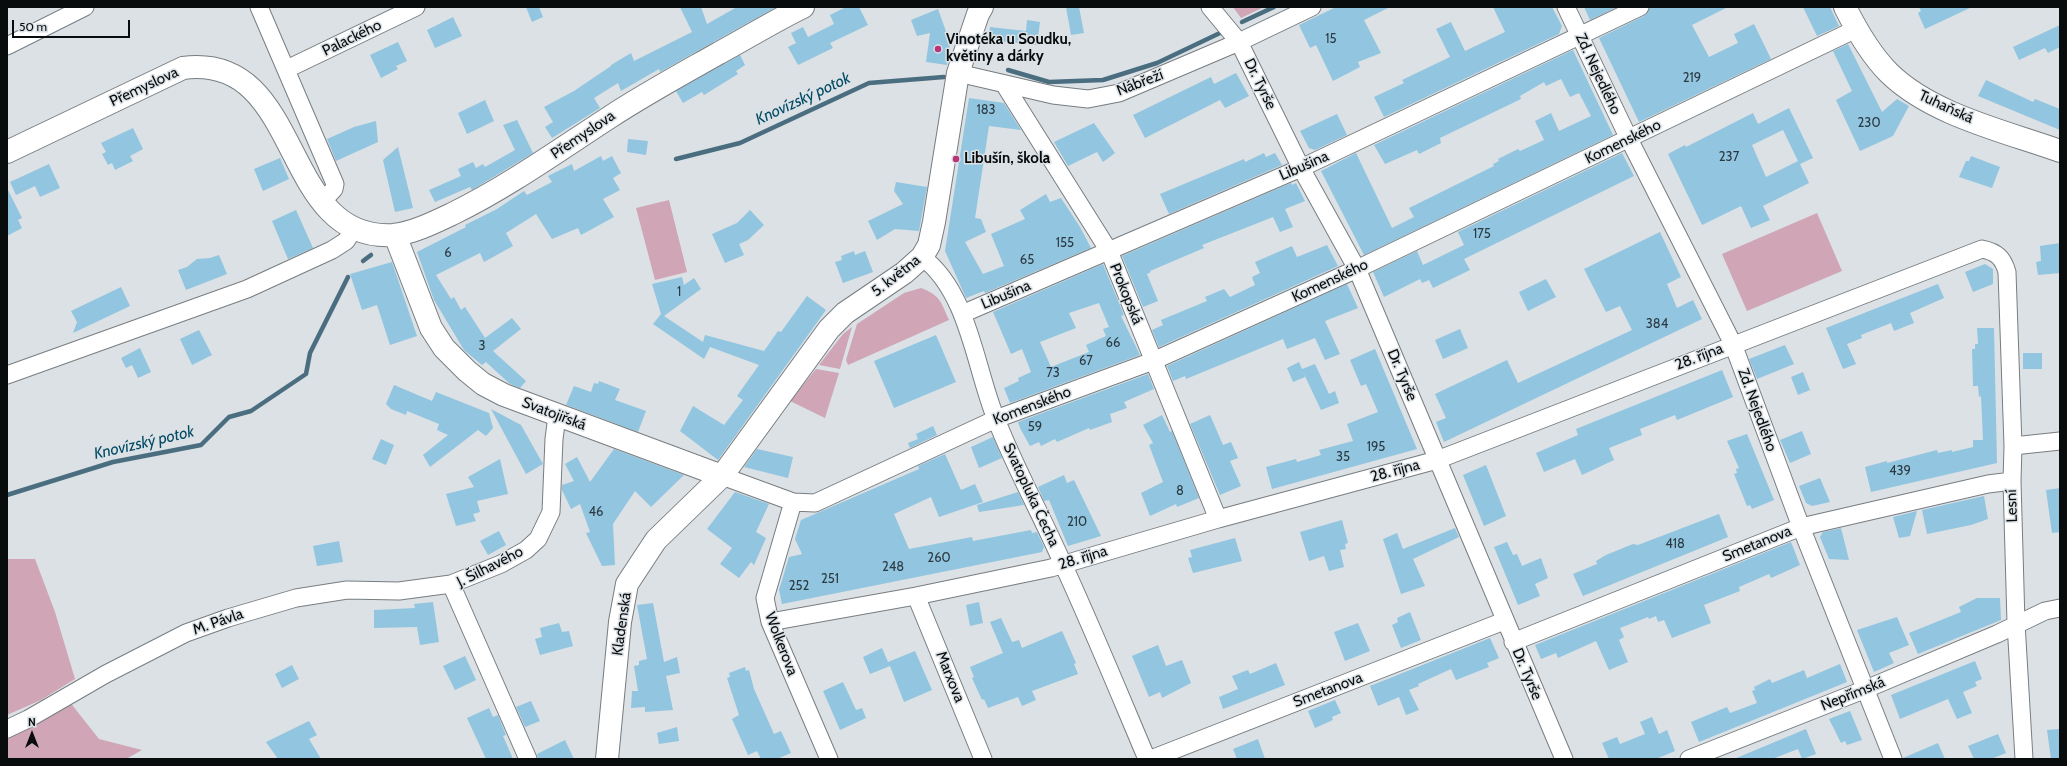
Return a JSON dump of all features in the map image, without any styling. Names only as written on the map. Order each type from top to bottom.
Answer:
[{"type":"street","points":[[7,46],[60,12],[85,7]]},
{"type":"street","points":[[259,7],[336,184],[334,189],[322,202]]},
{"type":"street","name":"Palackého","points":[[287,69],[416,7]]},
{"type":"street","name":"Přemyslova","points":[[7,152],[183,68],[217,68],[240,78],[259,96],[322,202],[333,214],[354,229],[381,235],[395,234],[434,222],[474,203],[562,150],[610,117],[657,88],[803,7]]},
{"type":"street","name":"5. května","points":[[722,476],[828,329],[845,313],[904,273],[922,257],[929,245],[958,73],[978,14],[982,7]]},
{"type":"street","name":"Dr. Tyrše","points":[[1210,7],[1239,42],[1301,168],[1357,269],[1504,621],[1564,759]]},
{"type":"street","name":"Nábřeží","points":[[958,73],[1053,95],[1088,99],[1119,93],[1239,42],[1312,7]]},
{"type":"street","name":"Zd. Nejedlého","points":[[1566,7],[1629,139],[1733,344],[1801,527],[1893,759]]},
{"type":"street","name":"Libušina","points":[[962,314],[1301,168],[1580,37],[1640,7]]},
{"type":"street","name":"Tuhaňská","points":[[1845,7],[1856,29],[1872,53],[1890,73],[1910,90],[1935,106],[2060,151]]},
{"type":"street","name":"Komenského","points":[[793,502],[814,503],[996,419],[1153,361],[1357,269],[1856,29]]},
{"type":"street","name":"Prokopská","points":[[1004,84],[1109,251],[1218,519]]},
{"type":"street","points":[[7,375],[247,289],[332,250],[346,241],[354,229]]},
{"type":"street","name":"Svatojiřská","points":[[395,234],[431,328],[444,348],[467,371],[483,384],[504,395],[557,416],[793,502]]},
{"type":"street","name":"28. října","points":[[770,622],[916,596],[1051,568],[1063,563],[1218,519],[1437,460],[1971,252],[1982,249],[1991,251],[1998,255]]},
{"type":"street","name":"Lesní","points":[[1998,255],[2004,262],[2007,272],[2013,446],[2012,481],[2016,624],[2024,759]]},
{"type":"street","name":"Svatopluka Čecha","points":[[922,257],[933,266],[943,279],[962,314],[996,419],[1063,563],[1147,759]]},
{"type":"street","name":"J. Šilhavého","points":[[528,759],[451,584],[500,564],[526,550],[538,539],[544,530],[550,512],[554,439],[557,416]]},
{"type":"street","points":[[2013,446],[2060,442]]},
{"type":"street","name":"Kladenská","points":[[607,759],[620,622],[627,584],[656,540],[722,476]]},
{"type":"street","name":"Smetanova","points":[[1514,642],[1801,527],[1988,484],[2012,481]]},
{"type":"street","name":"Wolkerova","points":[[793,502],[765,598],[770,622],[829,759]]},
{"type":"street","name":"M. Pávla","points":[[7,729],[28,719],[106,674],[186,633],[228,618],[296,598],[348,590],[399,591],[451,584]]},
{"type":"street","name":"Marxova","points":[[916,596],[983,759]]},
{"type":"street","name":"Nepřímská","points":[[1688,759],[1866,689],[1997,634],[2044,611],[2060,608]]},
{"type":"street","name":"Smetanova","points":[[1151,759],[1504,621]]},
{"type":"shaded area","points":[[1233,7],[1264,7],[1241,18]]},
{"type":"shaded area","points":[[669,200],[687,272],[655,280],[636,208]]},
{"type":"shaded area","points":[[1817,213],[1842,271],[1747,311],[1722,254]]},
{"type":"shaded area","points":[[921,288],[936,296],[944,308],[949,320],[848,365],[846,360],[857,324],[904,293]]},
{"type":"shaded area","points":[[852,327],[840,369],[819,365],[843,334]]},
{"type":"shaded area","points":[[816,369],[839,373],[825,418],[790,401]]},
{"type":"shaded area","points":[[7,559],[35,559],[55,612],[75,679],[41,700],[7,715]]},
{"type":"shaded area","points":[[69,701],[99,739],[142,750],[126,759],[7,759],[7,734]]},
{"type":"building","points":[[526,7],[539,7],[543,17],[532,22]]},
{"type":"building","points":[[680,7],[701,7],[707,24],[737,7],[776,7],[660,72],[659,69],[621,91],[618,83],[594,98],[600,108],[552,138],[545,127],[553,122],[544,107],[574,91],[631,53],[634,61],[692,32]]},
{"type":"building","points":[[846,7],[859,7],[868,25],[830,43],[833,48],[798,65],[788,47],[796,43],[791,33],[803,27],[808,37],[834,24],[830,15]]},
{"type":"building","points":[[1066,7],[1079,7],[1084,33],[1071,35]]},
{"type":"building","points":[[1336,7],[1390,7],[1364,20],[1381,53],[1358,62],[1360,67],[1333,81],[1316,45],[1310,48],[1299,25]]},
{"type":"building","points":[[1493,7],[1552,7],[1562,26],[1559,34],[1384,117],[1374,97],[1404,83],[1402,80],[1450,57],[1436,29],[1451,22],[1465,51],[1505,32]]},
{"type":"building","points":[[1584,7],[1617,7],[1590,20]]},
{"type":"building","points":[[1650,7],[1728,7],[1692,25],[1709,57],[1738,43],[1734,34],[1754,24],[1771,59],[1639,122],[1599,38],[1644,16]]},
{"type":"building","points":[[1803,7],[1830,7],[1839,26],[1817,36]]},
{"type":"building","points":[[1919,7],[1972,7],[1925,29],[1918,13],[1921,11]]},
{"type":"building","points":[[938,9],[948,37],[951,37],[947,65],[926,62],[930,33],[917,36],[911,20]]},
{"type":"building","points":[[453,17],[462,36],[435,48],[427,30]]},
{"type":"building","points":[[1027,20],[1040,22],[1037,45],[988,40],[990,27],[1026,31]]},
{"type":"building","points":[[2060,25],[2060,47],[2048,53],[2045,48],[2019,60],[2013,47]]},
{"type":"building","points":[[398,42],[407,61],[396,66],[398,69],[381,78],[370,55]]},
{"type":"building","points":[[1848,44],[1882,112],[1897,99],[1909,106],[1893,136],[1860,151],[1836,100],[1852,91],[1833,51]]},
{"type":"building","points":[[1573,50],[1613,135],[1364,255],[1321,171],[1356,153],[1392,228],[1414,217],[1409,208],[1494,166],[1493,164],[1499,161],[1498,159],[1518,149],[1520,151],[1544,140],[1535,121],[1551,113],[1559,131],[1591,116],[1579,93],[1570,97],[1561,79],[1546,86],[1544,82],[1520,96],[1521,99],[1440,138],[1441,143],[1419,154],[1417,150],[1385,164],[1374,145]]},
{"type":"building","points":[[740,55],[745,65],[736,71],[738,74],[704,95],[702,92],[683,103],[676,91]]},
{"type":"building","points":[[1236,73],[1249,96],[1225,108],[1220,100],[1145,138],[1133,115],[1211,77],[1214,84]]},
{"type":"building","points":[[1986,80],[2033,102],[2035,99],[2060,109],[2060,130],[1978,96]]},
{"type":"building","points":[[969,98],[1004,103],[1021,130],[989,126],[975,218],[981,219],[986,232],[965,242],[983,274],[1004,266],[991,234],[1025,219],[1020,210],[1046,194],[1050,202],[1061,198],[1080,227],[1091,248],[985,293],[984,291],[966,298],[945,251]]},
{"type":"building","points":[[485,100],[494,121],[467,134],[458,113]]},
{"type":"building","points":[[1789,108],[1813,158],[1800,164],[1809,183],[1763,206],[1770,220],[1751,228],[1741,206],[1702,225],[1668,154],[1685,145],[1686,147],[1753,113],[1758,124]],"holes":[[[1783,130],[1798,161],[1766,177],[1752,145]]]},
{"type":"building","points":[[1337,114],[1347,135],[1315,150],[1309,148],[1300,131]]},
{"type":"building","points":[[517,120],[533,153],[472,190],[470,187],[435,202],[429,190],[461,176],[458,169],[473,162],[476,168],[483,164],[485,167],[515,150],[503,125]]},
{"type":"building","points":[[376,121],[378,142],[336,161],[327,139],[354,127]]},
{"type":"building","points":[[1094,123],[1115,153],[1103,162],[1097,152],[1068,166],[1054,142]]},
{"type":"building","points":[[133,128],[143,149],[130,156],[133,161],[115,170],[112,163],[108,165],[102,154],[106,152],[101,143]]},
{"type":"building","points":[[628,139],[648,141],[646,155],[627,152]]},
{"type":"building","points":[[398,147],[413,208],[395,212],[383,160]]},
{"type":"building","points":[[1264,153],[1266,157],[1275,153],[1282,165],[1169,214],[1160,194],[1244,159],[1245,162]]},
{"type":"building","points":[[1622,153],[1634,176],[1464,259],[1470,270],[1433,288],[1429,280],[1422,283],[1420,279],[1384,297],[1373,272],[1417,251],[1423,265],[1464,245],[1458,232]]},
{"type":"building","points":[[601,156],[603,161],[612,156],[621,173],[613,178],[620,190],[603,199],[614,217],[581,235],[578,228],[552,239],[536,214],[506,233],[513,246],[484,262],[480,253],[436,275],[451,299],[454,297],[461,310],[465,307],[485,338],[512,318],[521,329],[493,351],[526,381],[520,388],[510,384],[486,362],[482,365],[464,350],[434,300],[417,252],[466,227],[465,225],[497,209],[524,191],[527,195],[552,182],[548,176],[572,164],[574,171]]},
{"type":"building","points":[[1971,156],[2000,167],[1992,188],[1959,177],[1966,161],[1969,161]]},
{"type":"building","points":[[280,158],[289,179],[263,191],[254,169]]},
{"type":"building","points":[[49,164],[60,188],[40,197],[35,186],[16,195],[10,182]]},
{"type":"building","points":[[896,182],[927,187],[919,231],[895,229],[877,240],[868,221],[903,204],[894,191]]},
{"type":"building","points":[[1291,183],[1292,185],[1296,183],[1305,201],[1285,209],[1293,227],[1280,232],[1273,217],[1202,245],[1204,248],[1150,271],[1151,272],[1147,274],[1158,301],[1143,307],[1122,256]]},
{"type":"building","points":[[7,188],[22,218],[18,220],[22,228],[7,236]]},
{"type":"building","points":[[296,210],[313,248],[288,259],[272,221]]},
{"type":"building","points":[[750,210],[764,225],[748,240],[739,244],[744,255],[725,263],[712,234],[737,223]]},
{"type":"building","points":[[1660,232],[1681,277],[1667,284],[1677,308],[1693,300],[1702,319],[1444,442],[1436,422],[1446,418],[1435,394],[1507,360],[1518,383],[1632,330],[1620,306],[1606,312],[1584,269]]},
{"type":"building","points":[[2060,243],[2060,273],[2038,275],[2036,262],[2041,261],[2040,246]]},
{"type":"building","points":[[1327,245],[1338,266],[1159,347],[1152,330],[1163,325],[1161,320],[1207,301],[1205,297],[1224,289],[1230,297],[1255,285],[1252,277],[1260,273],[1255,262],[1292,246],[1297,257]]},
{"type":"building","points":[[854,251],[855,255],[865,251],[873,272],[843,283],[835,262],[842,260],[841,256]]},
{"type":"building","points":[[219,255],[227,274],[186,290],[178,270],[187,267],[197,259],[210,258]]},
{"type":"building","points":[[392,262],[417,336],[390,345],[377,305],[362,310],[350,274]]},
{"type":"building","points":[[1103,264],[1124,315],[1121,316],[1140,355],[1010,403],[1004,388],[1019,381],[1018,378],[1031,372],[1022,349],[1011,354],[993,312]],"holes":[[[1099,303],[1109,327],[1103,329],[1106,336],[1086,345],[1089,352],[1051,367],[1040,342],[1076,328],[1069,313]]]},
{"type":"building","points":[[1985,264],[1993,269],[1993,284],[1973,292],[1965,272]]},
{"type":"building","points":[[682,277],[684,285],[694,278],[701,289],[664,316],[703,342],[705,335],[764,351],[778,331],[781,332],[807,296],[826,310],[718,460],[680,431],[693,406],[724,425],[743,400],[737,396],[759,365],[710,347],[704,359],[653,324],[661,314],[652,284]]},
{"type":"building","points":[[1546,279],[1556,297],[1528,311],[1519,292]]},
{"type":"building","points":[[1347,284],[1358,308],[1325,321],[1340,354],[1325,360],[1315,338],[1287,349],[1283,339],[1186,379],[1185,376],[1173,381],[1167,366]]},
{"type":"building","points":[[1938,284],[1944,298],[1910,313],[1914,323],[1894,331],[1891,323],[1861,335],[1862,338],[1847,344],[1856,364],[1843,369],[1826,328]]},
{"type":"building","points":[[121,287],[130,306],[73,333],[77,322],[71,311]]},
{"type":"building","points":[[1977,328],[1994,328],[1997,463],[1871,492],[1865,467],[1937,450],[1938,453],[1952,450],[1952,452],[1973,447],[1973,440],[1983,440],[1981,396],[1979,397],[1978,386],[1973,386],[1972,349],[1975,349],[1975,344],[1978,344]]},
{"type":"building","points":[[1460,329],[1468,348],[1443,359],[1435,340]]},
{"type":"building","points":[[199,330],[212,355],[192,365],[180,339]]},
{"type":"building","points":[[936,335],[956,382],[894,408],[874,361]]},
{"type":"building","points":[[1785,345],[1794,364],[1757,379],[1749,359]]},
{"type":"building","points":[[140,348],[151,372],[138,378],[132,365],[126,368],[121,358]]},
{"type":"building","points":[[1375,349],[1417,449],[1272,489],[1266,467],[1296,459],[1297,462],[1321,455],[1319,450],[1353,441],[1347,424],[1378,412],[1366,384],[1361,386],[1350,360]]},
{"type":"building","points":[[2023,353],[2042,353],[2042,369],[2023,369]]},
{"type":"building","points":[[1299,362],[1302,369],[1315,364],[1329,394],[1335,391],[1339,403],[1321,410],[1303,372],[1305,377],[1293,382],[1287,368]]},
{"type":"building","points":[[1722,370],[1733,397],[1677,420],[1675,415],[1640,429],[1642,435],[1609,448],[1614,460],[1582,475],[1575,459],[1544,472],[1536,453],[1578,435],[1576,429]]},
{"type":"building","points":[[1803,372],[1810,390],[1798,395],[1791,377]]},
{"type":"building","points":[[1148,374],[1154,389],[1124,402],[1127,408],[1110,414],[1112,422],[1090,430],[1089,428],[1057,442],[1055,439],[1041,446],[1039,442],[1030,446],[1020,428],[1018,422]]},
{"type":"building","points":[[599,381],[620,389],[615,400],[646,411],[638,432],[566,405],[574,386],[591,392],[594,383],[598,384]]},
{"type":"building","points":[[394,385],[432,401],[436,392],[489,413],[493,428],[486,436],[478,430],[430,467],[423,455],[448,435],[437,430],[439,424],[407,411],[406,415],[391,409],[386,404]]},
{"type":"building","points":[[491,409],[521,425],[543,464],[526,474]]},
{"type":"building","points":[[1162,415],[1170,432],[1172,431],[1199,498],[1177,507],[1176,504],[1150,516],[1141,493],[1163,482],[1149,445],[1153,443],[1143,425]]},
{"type":"building","points":[[1210,415],[1223,445],[1231,442],[1238,458],[1230,461],[1241,486],[1220,495],[1190,424]]},
{"type":"building","points":[[933,426],[937,435],[910,448],[908,443],[918,439],[916,434]]},
{"type":"building","points":[[1802,431],[1811,454],[1790,463],[1780,440]]},
{"type":"building","points":[[1747,434],[1774,500],[1752,509],[1750,505],[1747,506],[1734,474],[1737,473],[1736,469],[1739,468],[1727,441]]},
{"type":"building","points":[[993,437],[1002,458],[979,468],[971,447]]},
{"type":"building","points":[[381,439],[394,445],[386,465],[372,459]]},
{"type":"building","points":[[614,449],[684,475],[651,507],[635,491],[613,524],[615,565],[602,566],[586,533],[590,532],[580,504],[571,509],[562,490],[562,485],[574,481],[565,464],[577,457],[590,482]]},
{"type":"building","points":[[757,449],[793,457],[788,478],[744,467]]},
{"type":"building","points":[[945,454],[961,490],[975,484],[983,502],[939,517],[931,497],[894,514],[909,549],[972,537],[973,541],[1031,530],[1032,533],[1037,532],[1044,547],[1042,552],[782,604],[779,590],[789,557],[802,554],[795,539],[801,520],[919,469],[918,466]]},
{"type":"building","points":[[500,459],[508,494],[477,501],[480,512],[473,514],[476,521],[456,526],[446,494],[474,487],[468,477]]},
{"type":"building","points":[[1486,465],[1506,516],[1484,526],[1463,475]]},
{"type":"building","points":[[1064,475],[1067,483],[1074,480],[1101,536],[1068,546],[1049,500],[1044,501],[1038,487]]},
{"type":"building","points":[[1820,478],[1830,502],[1812,506],[1806,503],[1799,486]]},
{"type":"building","points":[[2060,488],[2060,532],[2052,533],[2046,490]]},
{"type":"building","points":[[735,492],[769,504],[756,532],[766,538],[754,565],[751,562],[739,578],[720,564],[732,548],[707,529]]},
{"type":"building","points":[[1018,492],[1024,505],[979,512],[977,505]]},
{"type":"building","points":[[1984,496],[1988,519],[1971,525],[1927,534],[1922,510]]},
{"type":"building","points":[[1917,511],[1910,536],[1899,538],[1893,517]]},
{"type":"building","points":[[1719,514],[1728,537],[1583,596],[1573,574],[1597,564],[1596,561],[1606,555],[1633,544],[1638,545]]},
{"type":"building","points":[[1342,520],[1348,543],[1345,544],[1346,549],[1340,550],[1344,567],[1329,571],[1324,556],[1309,561],[1300,532]]},
{"type":"building","points":[[1455,528],[1459,537],[1413,559],[1425,586],[1401,594],[1383,539],[1397,533],[1403,549]]},
{"type":"building","points":[[1841,528],[1849,560],[1829,559],[1820,537],[1823,532]]},
{"type":"building","points":[[499,531],[506,545],[488,555],[480,541]]},
{"type":"building","points":[[1235,538],[1242,561],[1193,573],[1188,558],[1192,557],[1190,550]]},
{"type":"building","points":[[339,541],[343,562],[317,566],[313,546]]},
{"type":"building","points":[[1507,542],[1513,555],[1517,554],[1522,566],[1541,558],[1548,578],[1535,584],[1540,596],[1518,605],[1494,547]]},
{"type":"building","points":[[1791,542],[1800,565],[1771,578],[1769,574],[1739,587],[1740,591],[1704,605],[1711,623],[1672,638],[1664,620],[1658,622],[1656,616],[1649,619],[1648,617],[1620,628],[1624,637],[1619,640],[1628,662],[1609,670],[1596,641],[1558,658],[1556,653],[1541,659],[1535,645]]},
{"type":"building","points":[[1977,598],[2000,598],[2001,620],[1918,654],[1909,633],[1961,612],[1959,607]]},
{"type":"building","points":[[433,602],[439,642],[420,645],[417,627],[374,628],[374,610],[415,608],[414,604]]},
{"type":"building","points":[[979,602],[983,623],[970,626],[966,605]]},
{"type":"building","points":[[653,603],[664,662],[677,657],[680,673],[666,676],[673,710],[645,712],[645,707],[631,708],[632,691],[638,691],[634,666],[639,665],[639,661],[647,659],[637,605]]},
{"type":"building","points":[[1410,612],[1421,640],[1401,648],[1392,625],[1398,622],[1397,618]]},
{"type":"building","points":[[1897,617],[1909,645],[1889,653],[1894,663],[1874,672],[1857,630]]},
{"type":"building","points":[[1001,618],[1012,642],[1019,640],[1022,648],[1062,631],[1076,663],[1074,664],[1078,674],[1032,691],[1036,700],[1022,706],[1018,697],[988,708],[984,699],[982,700],[972,678],[974,677],[970,667],[1003,653],[990,622]]},
{"type":"building","points":[[559,623],[562,632],[569,631],[573,646],[540,655],[535,639],[542,637],[540,628]]},
{"type":"building","points":[[1358,623],[1370,651],[1345,661],[1334,632]]},
{"type":"building","points":[[1490,638],[1499,658],[1487,663],[1489,667],[1456,680],[1451,669],[1418,684],[1419,686],[1409,690],[1419,710],[1406,715],[1399,697],[1378,706],[1370,686]]},
{"type":"building","points":[[1158,645],[1166,666],[1182,660],[1191,683],[1162,698],[1160,692],[1149,697],[1132,656]]},
{"type":"building","points":[[882,648],[888,662],[915,651],[932,690],[904,702],[890,666],[870,674],[863,657]]},
{"type":"building","points":[[465,656],[476,680],[455,690],[443,666]]},
{"type":"building","points":[[1975,661],[1982,679],[1975,682],[1977,686],[1963,692],[1972,713],[1957,719],[1948,699],[1900,719],[1891,695]]},
{"type":"building","points":[[1276,663],[1285,685],[1223,709],[1219,697],[1238,689],[1232,676],[1248,670],[1250,674]]},
{"type":"building","points":[[1840,664],[1847,682],[1699,742],[1691,722],[1727,707],[1730,713],[1757,703],[1752,691],[1755,690],[1754,687],[1770,679],[1772,683],[1804,670],[1807,678]]},
{"type":"building","points":[[292,665],[299,679],[282,688],[275,674]]},
{"type":"building","points":[[745,667],[746,671],[749,670],[754,689],[774,734],[781,731],[791,753],[777,759],[761,759],[757,751],[748,755],[732,719],[739,715],[727,678],[730,677],[729,673]]},
{"type":"building","points":[[843,682],[856,710],[862,708],[866,718],[840,730],[823,691]]},
{"type":"building","points":[[1335,700],[1341,713],[1332,717],[1333,720],[1315,728],[1308,711]]},
{"type":"building","points":[[531,701],[540,721],[525,727],[516,707]]},
{"type":"building","points":[[489,708],[493,717],[498,715],[506,735],[503,736],[513,759],[486,759],[467,718]]},
{"type":"building","points":[[1850,711],[1862,740],[1847,745],[1845,741],[1841,743],[1829,719]]},
{"type":"building","points":[[1652,717],[1659,734],[1667,730],[1675,751],[1656,759],[1609,759],[1602,743],[1617,737],[1620,744],[1645,734],[1640,722]]},
{"type":"building","points":[[309,721],[317,735],[309,739],[321,759],[278,759],[266,742]]},
{"type":"building","points":[[677,727],[679,741],[659,744],[657,733]]},
{"type":"building","points":[[1806,729],[1816,754],[1802,759],[1798,749],[1772,759],[1734,759]]},
{"type":"building","points":[[2060,729],[2060,759],[2051,759],[2047,730]]},
{"type":"building","points":[[1998,734],[2006,753],[1991,759],[1974,759],[1968,746]]},
{"type":"building","points":[[1258,739],[1265,759],[1237,759],[1233,749]]},
{"type":"building","points":[[565,740],[574,759],[538,759],[537,754]]},
{"type":"building","points":[[1938,743],[1945,759],[1903,759],[1903,758]]},
{"type":"waterway","name":"Knovízský potok","points":[[1242,22],[1274,7]]},
{"type":"waterway","name":"Knovízský potok","points":[[1008,70],[1049,82],[1103,80],[1157,63],[1220,33]]},
{"type":"waterway","name":"Knovízský potok","points":[[676,159],[740,143],[869,83],[944,77]]},
{"type":"waterway","name":"Knovízský potok","points":[[363,261],[371,255]]},
{"type":"waterway","name":"Knovízský potok","points":[[7,495],[113,462],[201,445],[229,417],[251,411],[306,374],[310,353],[348,277]]},
{"type":"place","name":"Vinotéka u Soudku, květiny a dárky","points":[[938,49]]},
{"type":"place","name":"Libušín, škola","points":[[956,159]]}]
